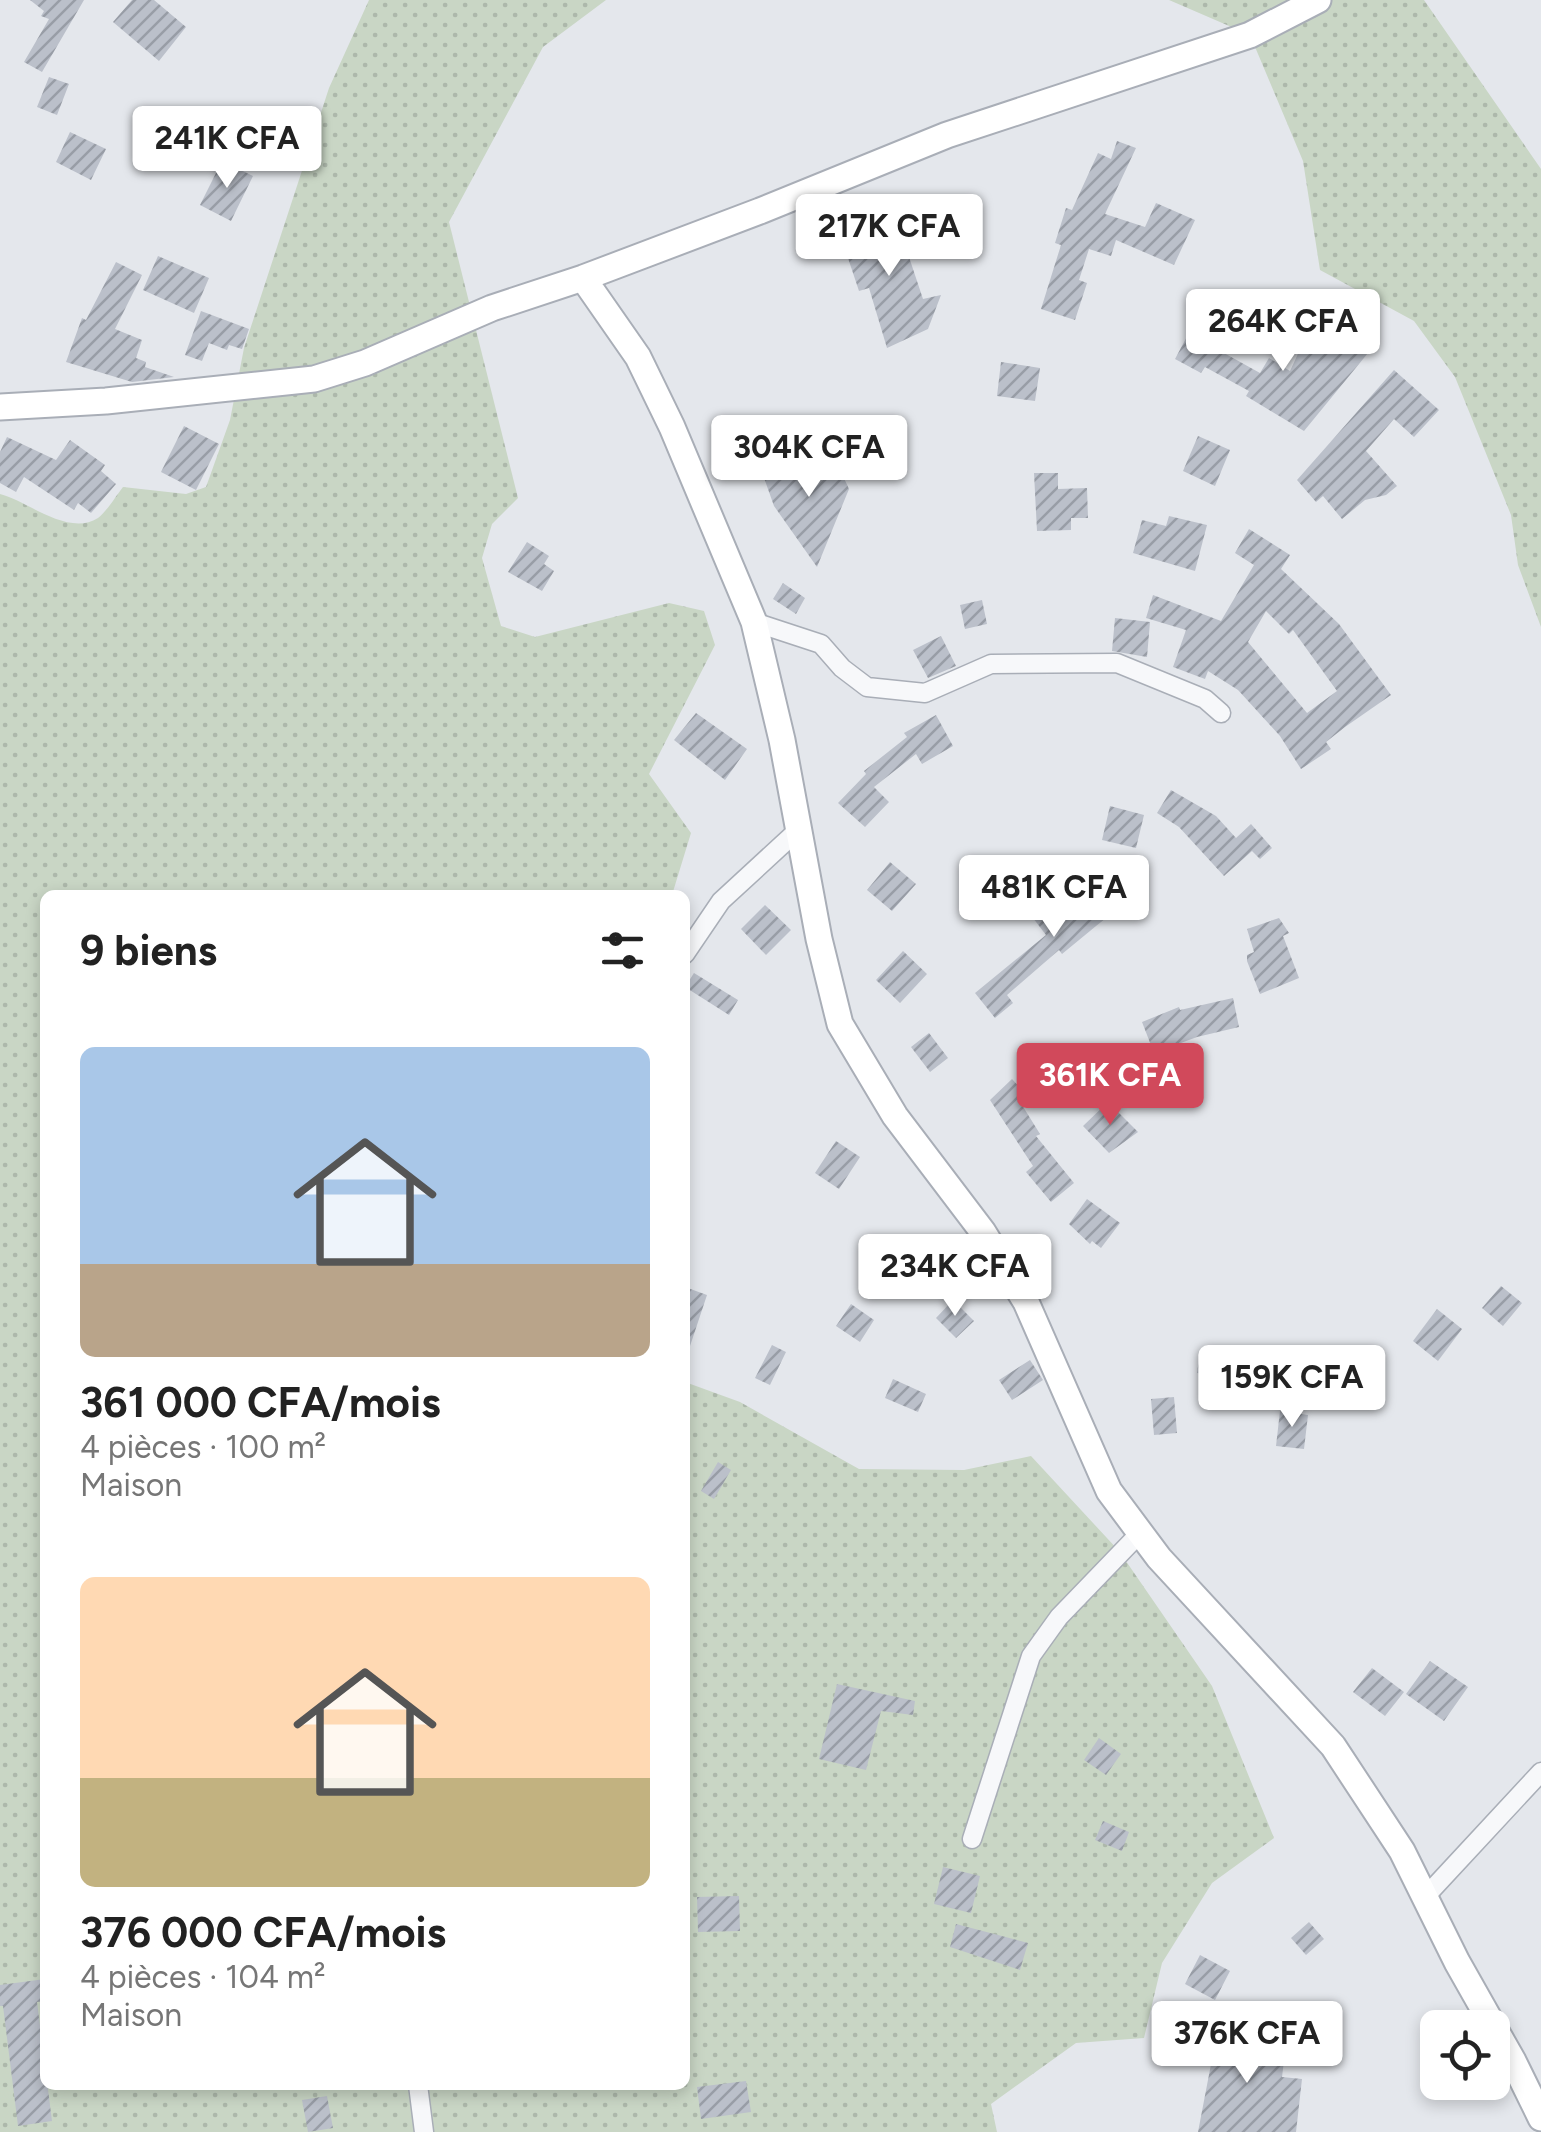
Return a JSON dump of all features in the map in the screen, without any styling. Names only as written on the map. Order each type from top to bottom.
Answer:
[{"type":"street","points":[[0,407],[106,401],[314,379],[365,364],[492,308],[584,278],[947,135],[1250,35],[1318,0]]},
{"type":"street","points":[[584,278],[638,357],[672,427],[754,622],[840,1024],[895,1116],[983,1232],[1026,1302],[1109,1491],[1160,1558],[1333,1746],[1402,1851],[1541,2118]]},
{"type":"street","points":[[754,622],[821,644],[842,668],[867,687],[925,693],[992,664],[1117,664],[1205,699],[1221,713]]},
{"type":"street","points":[[690,947],[721,902],[797,831]]},
{"type":"street","points":[[972,1839],[1031,1656],[1058,1618],[1140,1533]]},
{"type":"street","points":[[1425,1897],[1541,1772]]},
{"type":"street","points":[[419,2090],[424,2132]]},
{"type":"green space","points":[[369,0],[606,0],[543,47],[449,222],[518,498],[492,524],[482,558],[501,626],[535,637],[669,603],[704,611],[715,645],[649,774],[691,833],[674,890],[40,890],[40,2090],[690,2090],[690,1384],[740,1402],[859,1469],[964,1470],[1031,1456],[1119,1551],[1212,1686],[1274,1838],[1212,1883],[1162,1963],[1144,2038],[1076,2043],[991,2104],[997,2132],[0,2132],[0,494],[61,521],[86,523],[98,518],[123,487],[186,494],[206,487],[230,420],[244,348],[329,88]]},
{"type":"green space","points":[[1169,0],[1424,0],[1541,169],[1541,627],[1518,565],[1511,515],[1455,377],[1414,321],[1320,270],[1303,161],[1250,35]]},
{"type":"building","points":[[30,0],[84,0],[42,72],[24,62],[49,19],[41,16],[44,11]]},
{"type":"building","points":[[132,0],[154,0],[186,27],[159,61],[113,22]]},
{"type":"building","points":[[49,77],[69,84],[57,115],[37,107]]},
{"type":"building","points":[[70,132],[106,149],[91,180],[56,162]]},
{"type":"building","points":[[1117,141],[1136,148],[1105,214],[1145,227],[1156,203],[1195,220],[1174,265],[1116,240],[1111,256],[1089,249],[1079,280],[1087,283],[1075,320],[1041,309],[1061,245],[1055,243],[1066,208],[1072,210],[1098,153],[1111,159]]},
{"type":"building","points":[[222,161],[253,176],[231,221],[200,205]]},
{"type":"building","points":[[895,215],[923,299],[941,295],[928,329],[887,348],[869,288],[859,291],[840,234]]},
{"type":"building","points":[[158,256],[209,278],[194,313],[143,290]]},
{"type":"building","points":[[116,262],[142,275],[115,329],[142,340],[136,358],[146,362],[145,367],[174,377],[132,382],[66,362],[82,318],[86,320]]},
{"type":"building","points":[[201,311],[249,329],[242,349],[229,345],[227,350],[209,343],[202,361],[185,355]]},
{"type":"building","points":[[1310,328],[1368,353],[1304,431],[1246,396],[1249,391],[1205,367],[1201,373],[1175,359],[1191,329],[1218,343],[1215,348],[1260,373],[1269,358],[1290,371]]},
{"type":"building","points":[[1001,362],[1040,368],[1035,401],[997,396]]},
{"type":"building","points":[[1394,370],[1439,410],[1414,437],[1394,419],[1366,451],[1397,486],[1386,495],[1365,500],[1342,519],[1323,496],[1316,502],[1297,480]]},
{"type":"building","points":[[184,426],[219,444],[196,490],[161,472]]},
{"type":"building","points":[[1198,436],[1230,450],[1215,486],[1183,471]]},
{"type":"building","points":[[7,437],[56,460],[70,440],[105,465],[101,471],[116,484],[91,513],[78,503],[74,510],[24,477],[16,492],[0,483],[0,452]]},
{"type":"building","points":[[831,451],[849,489],[817,567],[774,506],[763,475]]},
{"type":"building","points":[[1034,473],[1058,473],[1058,489],[1087,488],[1088,518],[1071,518],[1071,530],[1037,531]]},
{"type":"building","points":[[1169,516],[1207,525],[1195,571],[1133,553],[1142,520],[1166,526]]},
{"type":"building","points":[[1249,529],[1290,555],[1281,569],[1339,624],[1391,695],[1326,742],[1331,749],[1301,769],[1280,736],[1238,690],[1208,671],[1205,679],[1173,667],[1186,630],[1146,618],[1153,595],[1221,621],[1254,565],[1235,553]],"holes":[[[1266,611],[1289,634],[1293,630],[1337,691],[1307,713],[1248,642]]]},
{"type":"building","points":[[527,542],[549,556],[544,564],[554,571],[542,591],[508,572]]},
{"type":"building","points":[[783,583],[805,598],[796,614],[773,599]]},
{"type":"building","points":[[982,600],[987,624],[965,629],[960,605]]},
{"type":"building","points":[[1115,618],[1150,622],[1147,657],[1112,651]]},
{"type":"building","points":[[941,636],[956,666],[928,678],[913,650]]},
{"type":"building","points":[[696,713],[747,749],[725,780],[674,740]]},
{"type":"building","points":[[936,715],[953,746],[922,764],[916,754],[874,787],[889,802],[865,827],[838,803],[866,774],[864,771],[907,737],[904,733]]},
{"type":"building","points":[[1171,790],[1216,816],[1236,838],[1251,824],[1272,848],[1260,859],[1252,851],[1224,876],[1179,827],[1157,813]]},
{"type":"building","points":[[1110,806],[1144,815],[1136,848],[1102,840]]},
{"type":"building","points":[[890,862],[916,884],[892,911],[867,890]]},
{"type":"building","points":[[1108,873],[1132,893],[1109,920],[1107,917],[1062,954],[1059,950],[1007,995],[1013,1003],[995,1018],[975,993],[1046,935],[1033,918],[1058,897],[1073,916]]},
{"type":"building","points":[[765,905],[791,930],[766,955],[741,929]]},
{"type":"building","points":[[1279,918],[1289,933],[1283,936],[1299,978],[1260,994],[1247,961],[1247,955],[1254,952],[1247,929]]},
{"type":"building","points":[[903,951],[927,974],[900,1003],[876,980]]},
{"type":"building","points":[[694,973],[738,1000],[729,1015],[690,990]]},
{"type":"building","points":[[1233,998],[1239,1027],[1154,1053],[1142,1022],[1179,1007],[1180,1010]]},
{"type":"building","points":[[929,1033],[948,1058],[930,1072],[911,1047]]},
{"type":"building","points":[[1012,1079],[1023,1091],[1017,1097],[1040,1134],[1036,1136],[1074,1183],[1051,1202],[1026,1172],[1033,1166],[990,1100]]},
{"type":"building","points":[[1108,1102],[1138,1132],[1109,1153],[1083,1126]]},
{"type":"building","points":[[836,1141],[860,1157],[839,1189],[815,1173]]},
{"type":"building","points":[[1087,1199],[1120,1223],[1101,1248],[1092,1241],[1090,1244],[1069,1224]]},
{"type":"building","points":[[902,1239],[935,1259],[927,1273],[894,1253]]},
{"type":"building","points":[[1501,1286],[1522,1303],[1503,1326],[1482,1308]]},
{"type":"building","points":[[690,1289],[707,1295],[690,1346]]},
{"type":"building","points":[[953,1300],[974,1321],[956,1338],[936,1318]]},
{"type":"building","points":[[851,1304],[874,1320],[860,1342],[836,1326]]},
{"type":"building","points":[[1437,1309],[1462,1329],[1438,1361],[1413,1341]]},
{"type":"building","points":[[772,1345],[786,1352],[770,1385],[755,1378]]},
{"type":"building","points":[[1200,1354],[1238,1359],[1235,1379],[1197,1373]]},
{"type":"building","points":[[1030,1360],[1043,1380],[1012,1400],[999,1380]]},
{"type":"building","points":[[893,1379],[926,1394],[918,1412],[885,1398]]},
{"type":"building","points":[[1174,1397],[1177,1433],[1154,1435],[1151,1399]]},
{"type":"building","points":[[1280,1411],[1308,1415],[1304,1449],[1276,1446]]},
{"type":"building","points":[[718,1462],[731,1470],[714,1499],[701,1491]]},
{"type":"building","points":[[1430,1661],[1468,1687],[1444,1721],[1406,1694]]},
{"type":"building","points":[[1372,1668],[1404,1692],[1385,1716],[1353,1692]]},
{"type":"building","points":[[837,1684],[915,1701],[913,1715],[881,1711],[866,1770],[819,1759]]},
{"type":"building","points":[[1099,1738],[1121,1754],[1106,1775],[1084,1760]]},
{"type":"building","points":[[1103,1821],[1129,1832],[1122,1851],[1095,1840]]},
{"type":"building","points":[[943,1867],[980,1876],[971,1913],[934,1904]]},
{"type":"building","points":[[739,1896],[740,1931],[698,1932],[697,1897]]},
{"type":"building","points":[[1309,1922],[1324,1939],[1306,1955],[1291,1938]]},
{"type":"building","points":[[956,1924],[1028,1943],[1020,1970],[950,1947]]},
{"type":"building","points":[[1200,1955],[1230,1971],[1215,2000],[1185,1984]]},
{"type":"building","points":[[40,1980],[40,2090],[48,2090],[52,2121],[18,2126],[0,1985]]},
{"type":"building","points":[[1201,2028],[1286,2045],[1282,2077],[1302,2079],[1296,2132],[1198,2132],[1212,2059],[1197,2054]]},
{"type":"building","points":[[746,2081],[751,2112],[701,2119],[697,2087]]},
{"type":"building","points":[[327,2096],[333,2128],[308,2132],[302,2100]]}]
